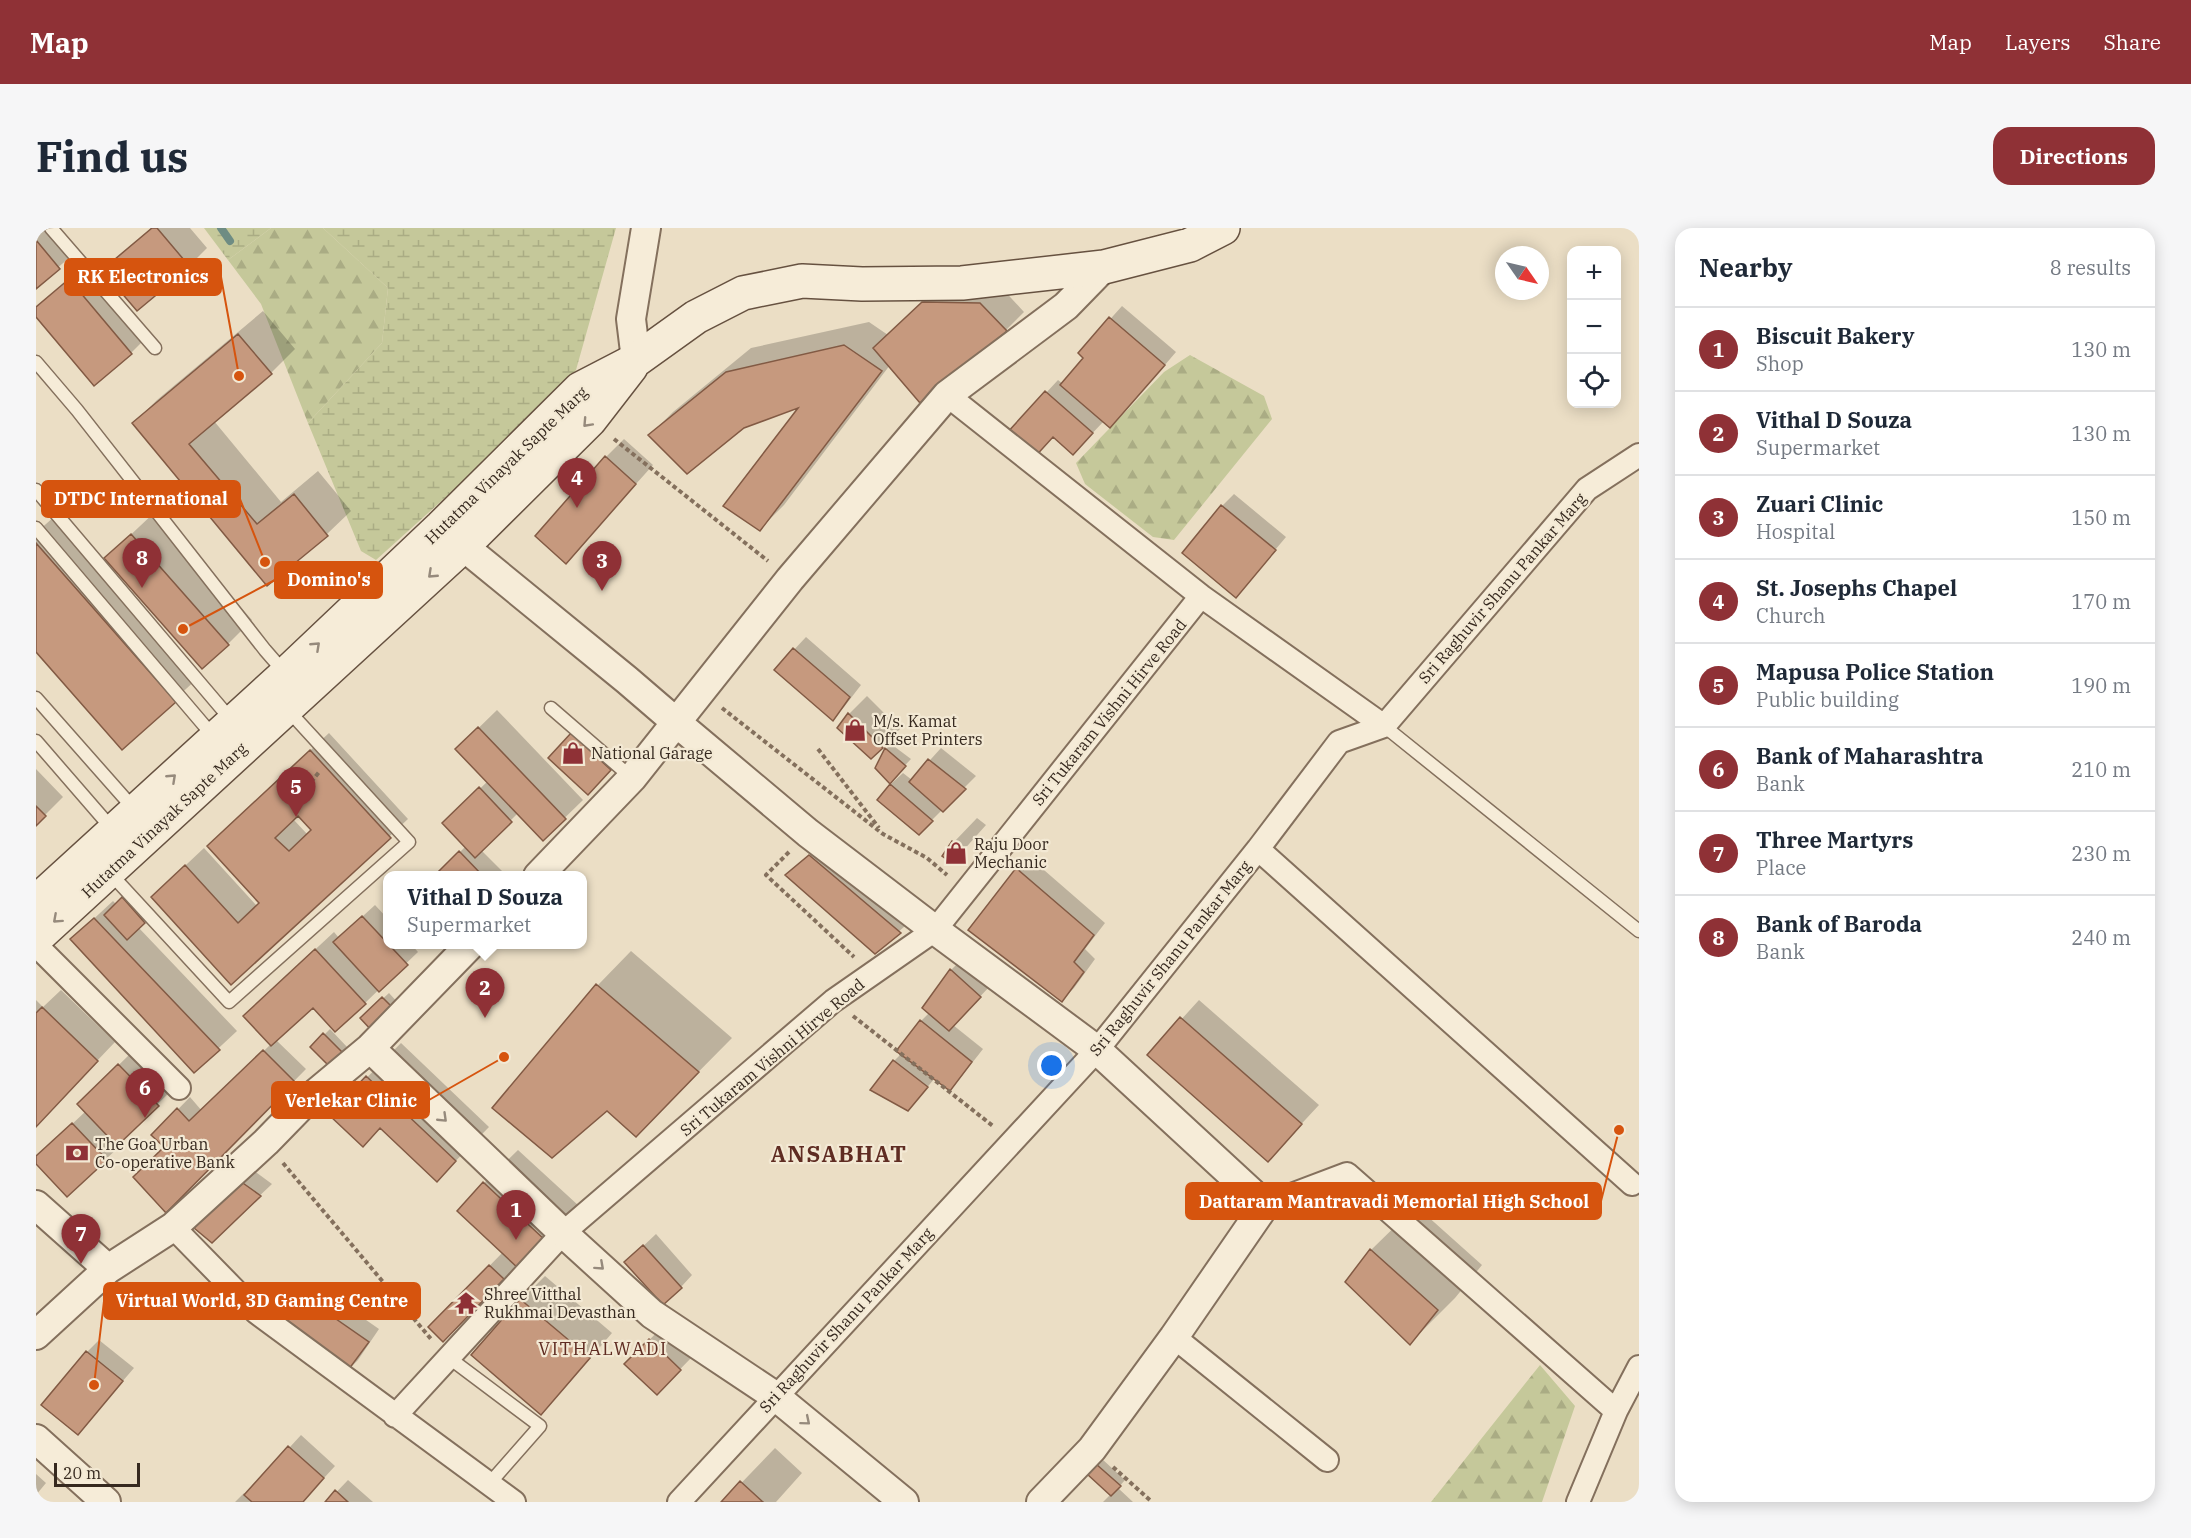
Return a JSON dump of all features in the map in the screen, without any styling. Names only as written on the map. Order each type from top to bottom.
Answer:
[{"type":"main road","points":[[636,360],[696,317],[743,293],[802,281],[862,284],[962,283],[1104,267],[1190,245],[1223,228]]},
{"type":"main road","name":"Hutatma Vinayak Sapte Marg","points":[[36,938],[224,731],[286,674],[590,420],[636,360]]},
{"type":"main road","name":"Hutatma Vinayak Sapte Marg","points":[[36,902],[123,841],[286,708],[452,537],[580,389],[636,360]]},
{"type":"street","points":[[636,360],[631,319],[646,228]]},
{"type":"street","points":[[543,871],[632,778],[790,579],[947,395],[1066,306],[1104,267]]},
{"type":"street","points":[[947,395],[1201,596],[1384,726]]},
{"type":"street","name":"Sri Raghuvir Shanu Pankar Marg","points":[[679,1502],[1097,1050],[1258,849],[1339,742],[1384,726],[1587,489],[1639,455]]},
{"type":"street","points":[[452,537],[627,680],[808,833],[1097,1050],[1265,1205]]},
{"type":"street","name":"Sri Tukaram Vishni Hirve Road","points":[[395,1416],[563,1233],[833,1001],[935,930],[1201,596]]},
{"type":"street","points":[[1258,849],[1632,1184]]},
{"type":"street","points":[[36,945],[179,1088]]},
{"type":"street","points":[[36,1335],[108,1269],[173,1227],[266,1142],[304,1103],[370,1048],[467,949]]},
{"type":"street","points":[[370,1048],[563,1233],[652,1314],[775,1396],[904,1502]]},
{"type":"street","points":[[1041,1502],[1092,1449],[1174,1337],[1265,1205],[1347,1174],[1616,1412]]},
{"type":"street","points":[[36,1205],[108,1269]]},
{"type":"street","points":[[173,1227],[256,1312],[514,1502]]},
{"type":"street","points":[[1174,1337],[1327,1460]]},
{"type":"street","points":[[1578,1502],[1616,1412],[1639,1367]]},
{"type":"street","points":[[36,1439],[106,1502]]},
{"type":"lane","points":[[51,228],[155,348]]},
{"type":"lane","points":[[36,362],[84,419],[286,674]]},
{"type":"lane","points":[[36,490],[224,731]]},
{"type":"lane","points":[[36,528],[224,731]]},
{"type":"lane","points":[[36,698],[123,841],[229,1002],[409,842],[286,708]]},
{"type":"lane","points":[[551,708],[632,778]]},
{"type":"lane","points":[[1384,726],[1639,931]]},
{"type":"lane","points":[[36,741],[123,841]]},
{"type":"lane","points":[[448,1357],[540,1426],[489,1484]]},
{"type":"path","points":[[590,420],[790,579]]},
{"type":"path","points":[[700,691],[883,834],[927,858],[965,892]]},
{"type":"path","points":[[818,749],[883,834]]},
{"type":"path","points":[[766,875],[872,974]]},
{"type":"path","points":[[833,1001],[1012,1141]]},
{"type":"path","points":[[266,1142],[416,1323]]},
{"type":"path","points":[[1092,1449],[1152,1502]]},
{"type":"green space","points":[[204,228],[271,228],[228,260]]},
{"type":"green space","points":[[271,228],[323,228],[388,288],[382,343],[308,423],[261,304],[228,260]]},
{"type":"green space","points":[[323,228],[616,228],[576,370],[550,403],[376,560],[361,551],[308,423],[382,343],[388,288]]},
{"type":"green space","points":[[1190,355],[1264,396],[1272,419],[1174,540],[1153,537],[1085,484],[1076,463],[1164,372]]},
{"type":"green space","points":[[1540,1365],[1575,1406],[1542,1502],[1431,1502]]},
{"type":"building","points":[[152,228],[157,228],[190,267],[137,311],[102,270]]},
{"type":"building","points":[[36,240],[60,269],[36,289]]},
{"type":"building","points":[[69,279],[132,354],[94,386],[36,317],[36,307]]},
{"type":"building","points":[[922,302],[980,303],[1007,331],[920,403],[873,348]]},
{"type":"building","points":[[1109,317],[1165,365],[1110,428],[1060,385],[1083,358],[1078,353]]},
{"type":"building","points":[[238,334],[272,374],[189,444],[257,524],[294,494],[328,536],[267,586],[132,423]]},
{"type":"building","points":[[844,345],[882,371],[760,531],[723,506],[798,408],[744,428],[687,474],[648,435],[726,372]]},
{"type":"building","points":[[1045,391],[1093,433],[1073,455],[1053,437],[1033,459],[1006,434]]},
{"type":"building","points":[[605,456],[636,484],[566,564],[535,536]]},
{"type":"building","points":[[1221,505],[1276,550],[1236,598],[1182,553]]},
{"type":"building","points":[[131,534],[229,645],[202,669],[104,558]]},
{"type":"building","points":[[36,543],[176,702],[122,750],[36,652]]},
{"type":"building","points":[[793,648],[850,697],[833,721],[774,670]]},
{"type":"building","points":[[848,713],[883,748],[871,759],[837,728]]},
{"type":"building","points":[[478,727],[566,819],[543,841],[455,749]]},
{"type":"building","points":[[571,733],[611,770],[588,795],[548,758]]},
{"type":"building","points":[[885,748],[906,766],[890,784],[875,768]]},
{"type":"building","points":[[310,750],[391,838],[231,985],[151,897],[185,865],[238,923],[259,903],[207,846]],"holes":[[[298,816],[311,830],[289,851],[275,838]]]},
{"type":"building","points":[[928,759],[966,789],[943,812],[909,782]]},
{"type":"building","points":[[890,784],[933,821],[919,835],[877,800]]},
{"type":"building","points":[[479,787],[512,822],[475,858],[442,823]]},
{"type":"building","points":[[36,806],[46,816],[36,826]]},
{"type":"building","points":[[952,841],[964,849],[953,864],[942,856]]},
{"type":"building","points":[[459,851],[478,871],[439,871]]},
{"type":"building","points":[[809,855],[901,933],[875,954],[785,875]]},
{"type":"building","points":[[1016,868],[1094,935],[1074,962],[1084,972],[1062,1002],[968,930]]},
{"type":"building","points":[[122,897],[145,923],[127,940],[104,915]]},
{"type":"building","points":[[362,916],[383,938],[383,949],[393,949],[408,965],[379,992],[333,942]]},
{"type":"building","points":[[94,918],[220,1050],[194,1073],[70,939]]},
{"type":"building","points":[[315,949],[366,1004],[335,1032],[313,1008],[271,1046],[243,1016]]},
{"type":"building","points":[[950,969],[981,997],[949,1031],[922,1008]]},
{"type":"building","points":[[596,984],[699,1072],[636,1137],[607,1111],[552,1158],[492,1108]]},
{"type":"building","points":[[382,997],[396,1011],[373,1032],[360,1018]]},
{"type":"building","points":[[42,1007],[98,1061],[36,1127],[36,1013]]},
{"type":"building","points":[[1180,1017],[1302,1124],[1268,1162],[1147,1055]]},
{"type":"building","points":[[920,1020],[972,1062],[950,1091],[896,1051]]},
{"type":"building","points":[[323,1033],[344,1054],[330,1067],[310,1047]]},
{"type":"building","points":[[263,1050],[295,1082],[166,1213],[133,1177],[164,1147],[151,1135],[177,1108],[189,1121]]},
{"type":"building","points":[[893,1060],[928,1087],[908,1111],[870,1090]]},
{"type":"building","points":[[118,1064],[159,1106],[117,1146],[77,1104]]},
{"type":"building","points":[[366,1076],[456,1161],[437,1182],[380,1128],[363,1147],[329,1115]]},
{"type":"building","points":[[72,1123],[107,1160],[67,1197],[36,1164],[36,1156]]},
{"type":"building","points":[[240,1181],[261,1196],[212,1243],[194,1228]]},
{"type":"building","points":[[483,1182],[546,1241],[519,1269],[457,1211]]},
{"type":"building","points":[[643,1245],[682,1288],[663,1305],[624,1262]]},
{"type":"building","points":[[1370,1249],[1438,1310],[1410,1345],[1345,1282]]},
{"type":"building","name":"Shree Vitthal Rukhmai Devasthan","points":[[489,1265],[504,1279],[443,1342],[428,1327]]},
{"type":"building","points":[[300,1294],[369,1342],[346,1373],[278,1325]]},
{"type":"building","points":[[520,1299],[590,1358],[541,1415],[471,1355]]},
{"type":"building","points":[[649,1339],[681,1370],[657,1395],[624,1364]]},
{"type":"building","points":[[86,1351],[123,1381],[78,1435],[41,1405]]},
{"type":"building","points":[[288,1446],[324,1478],[303,1502],[252,1502],[244,1495]]},
{"type":"building","points":[[1096,1464],[1121,1486],[1111,1496],[1087,1474]]},
{"type":"building","points":[[740,1481],[763,1502],[721,1502]]},
{"type":"building","points":[[335,1490],[348,1502],[325,1502]]},
{"type":"waterway","points":[[221,228],[230,241]]},
{"type":"place","name":"RK Electronics","points":[[239,376]]},
{"type":"place","name":"St. Josephs Chapel","points":[[577,508]]},
{"type":"place","name":"DTDC International","points":[[265,562]]},
{"type":"place","name":"Bank of Baroda","points":[[142,588]]},
{"type":"place","name":"Zuari Clinic","points":[[602,591]]},
{"type":"place","name":"Domino's","points":[[183,629]]},
{"type":"place","name":"M/s. Kamat Offset Printers","points":[[855,730]]},
{"type":"place","name":"National Garage","points":[[573,753]]},
{"type":"place","name":"Mapusa Police Station","points":[[296,817]]},
{"type":"place","name":"Raju Door Mechanic","points":[[956,853]]},
{"type":"place","name":"Vithal D Souza","points":[[485,1018]]},
{"type":"place","name":"Verlekar Clinic","points":[[504,1057]]},
{"type":"place","name":"Bank of Maharashtra","points":[[145,1118]]},
{"type":"place","name":"Dattaram Mantravadi Memorial High School","points":[[1619,1130]]},
{"type":"place","name":"The Goa Urban Co-operative Bank","points":[[77,1153]]},
{"type":"place","name":"Biscuit Bakery","points":[[516,1240]]},
{"type":"place","name":"Three Martyrs","points":[[81,1264]]},
{"type":"place","name":"Shree Vitthal Rukhmai Devasthan","points":[[466,1303]]},
{"type":"place","name":"Virtual World, 3D Gaming Centre","points":[[94,1385]]},
{"type":"district","name":"ANSABHAT","points":[[839,1154]]},
{"type":"district","name":"VITHALWADI","points":[[603,1349]]}]
